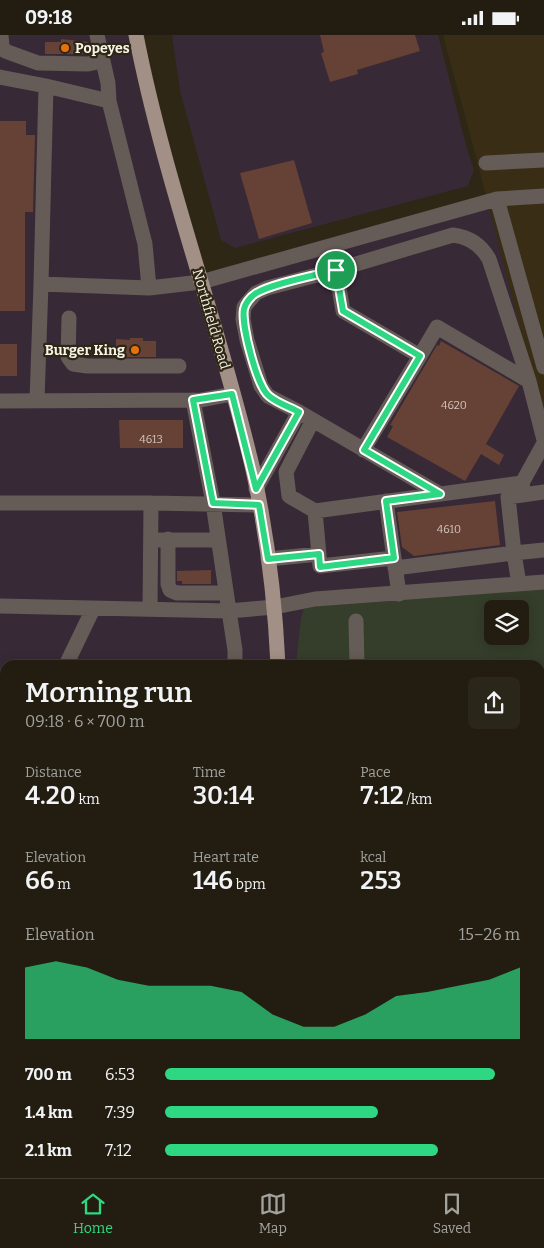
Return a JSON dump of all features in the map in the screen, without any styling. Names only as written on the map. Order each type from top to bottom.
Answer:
[{"type":"main road","name":"Northfield Road","points":[[136,35],[156,126],[232,394],[256,489],[268,559],[278,660]]},
{"type":"lane","points":[[1,35],[2,46],[6,51],[38,63],[88,64],[102,61]]},
{"type":"lane","points":[[96,35],[108,83],[109,101],[145,244],[149,288]]},
{"type":"lane","points":[[0,77],[109,101]]},
{"type":"lane","points":[[37,400],[46,86]]},
{"type":"lane","points":[[486,163],[544,160]]},
{"type":"lane","points":[[41,284],[149,288],[201,282],[497,199],[544,196]]},
{"type":"lane","points":[[497,199],[544,367]]},
{"type":"lane","points":[[440,494],[268,396],[261,386],[243,319],[244,307],[256,293],[267,288],[336,270],[453,235],[464,236],[483,249],[490,259],[529,381],[544,442],[523,489],[508,497],[519,584]]},
{"type":"lane","points":[[336,270],[343,311],[420,356]]},
{"type":"lane","points":[[69,318],[68,357],[73,364],[87,367],[179,367]]},
{"type":"lane","points":[[364,450],[436,327],[529,381]]},
{"type":"lane","points":[[0,401],[193,400],[232,394]]},
{"type":"lane","points":[[193,400],[213,503],[235,660]]},
{"type":"lane","points":[[256,489],[299,412]]},
{"type":"lane","points":[[313,420],[286,472],[289,496],[314,511],[440,494],[523,489],[544,492]]},
{"type":"lane","points":[[386,501],[399,594]]},
{"type":"lane","points":[[0,503],[213,503],[259,505]]},
{"type":"lane","points":[[150,608],[151,503]]},
{"type":"lane","points":[[314,511],[320,567],[395,563],[544,550]]},
{"type":"lane","points":[[168,539],[168,584],[170,590],[177,593],[226,593]]},
{"type":"lane","points":[[151,540],[218,540]]},
{"type":"lane","points":[[268,559],[319,554]]},
{"type":"lane","points":[[0,606],[229,611],[274,607],[315,599],[544,582]]},
{"type":"lane","points":[[68,660],[93,609]]},
{"type":"lane","points":[[356,621],[357,660]]},
{"type":"shaded area","points":[[0,35],[136,35],[201,282],[497,199],[544,366],[544,660],[0,660]]},
{"type":"shaded area","points":[[172,35],[438,35],[474,170],[468,186],[235,248],[221,240],[180,91]]},
{"type":"shaded area","points":[[443,35],[544,35],[544,421],[475,153]]},
{"type":"green space","points":[[544,588],[544,660],[297,660],[301,618],[304,609],[313,606]]},
{"type":"building","points":[[320,35],[415,35],[420,51],[357,70],[358,74],[330,82],[321,53],[324,52]]},
{"type":"building","points":[[61,39],[88,42],[88,54],[45,54],[45,42],[61,42]]},
{"type":"building","points":[[0,121],[26,121],[26,135],[35,135],[33,212],[25,212],[25,311],[0,311]]},
{"type":"building","points":[[294,160],[312,223],[259,239],[240,173]]},
{"type":"building","points":[[130,338],[156,341],[156,357],[109,357],[109,351],[116,351],[116,339],[130,340]]},
{"type":"building","points":[[441,341],[519,386],[486,444],[504,455],[499,465],[481,454],[465,481],[387,437],[393,426],[390,425]]},
{"type":"building","points":[[0,344],[17,344],[17,376],[0,376]]},
{"type":"building","points":[[119,420],[183,420],[183,448],[120,448]]},
{"type":"building","points":[[495,501],[500,545],[414,556],[402,547],[397,512]]},
{"type":"building","points":[[211,570],[211,584],[182,584],[182,581],[177,581],[177,571]]},
{"type":"place","name":"Popeyes","points":[[65,48]]},
{"type":"place","name":"Burger King","points":[[135,350]]},
{"type":"route","points":[[336,270],[343,311],[420,356],[364,450],[440,494],[386,501],[394,558],[320,567],[319,554],[268,559],[259,505],[213,503],[193,400],[232,394],[246,442],[256,489],[299,412],[268,396],[261,386],[247,339],[243,319],[244,307],[256,293],[267,288],[336,270]]}]
